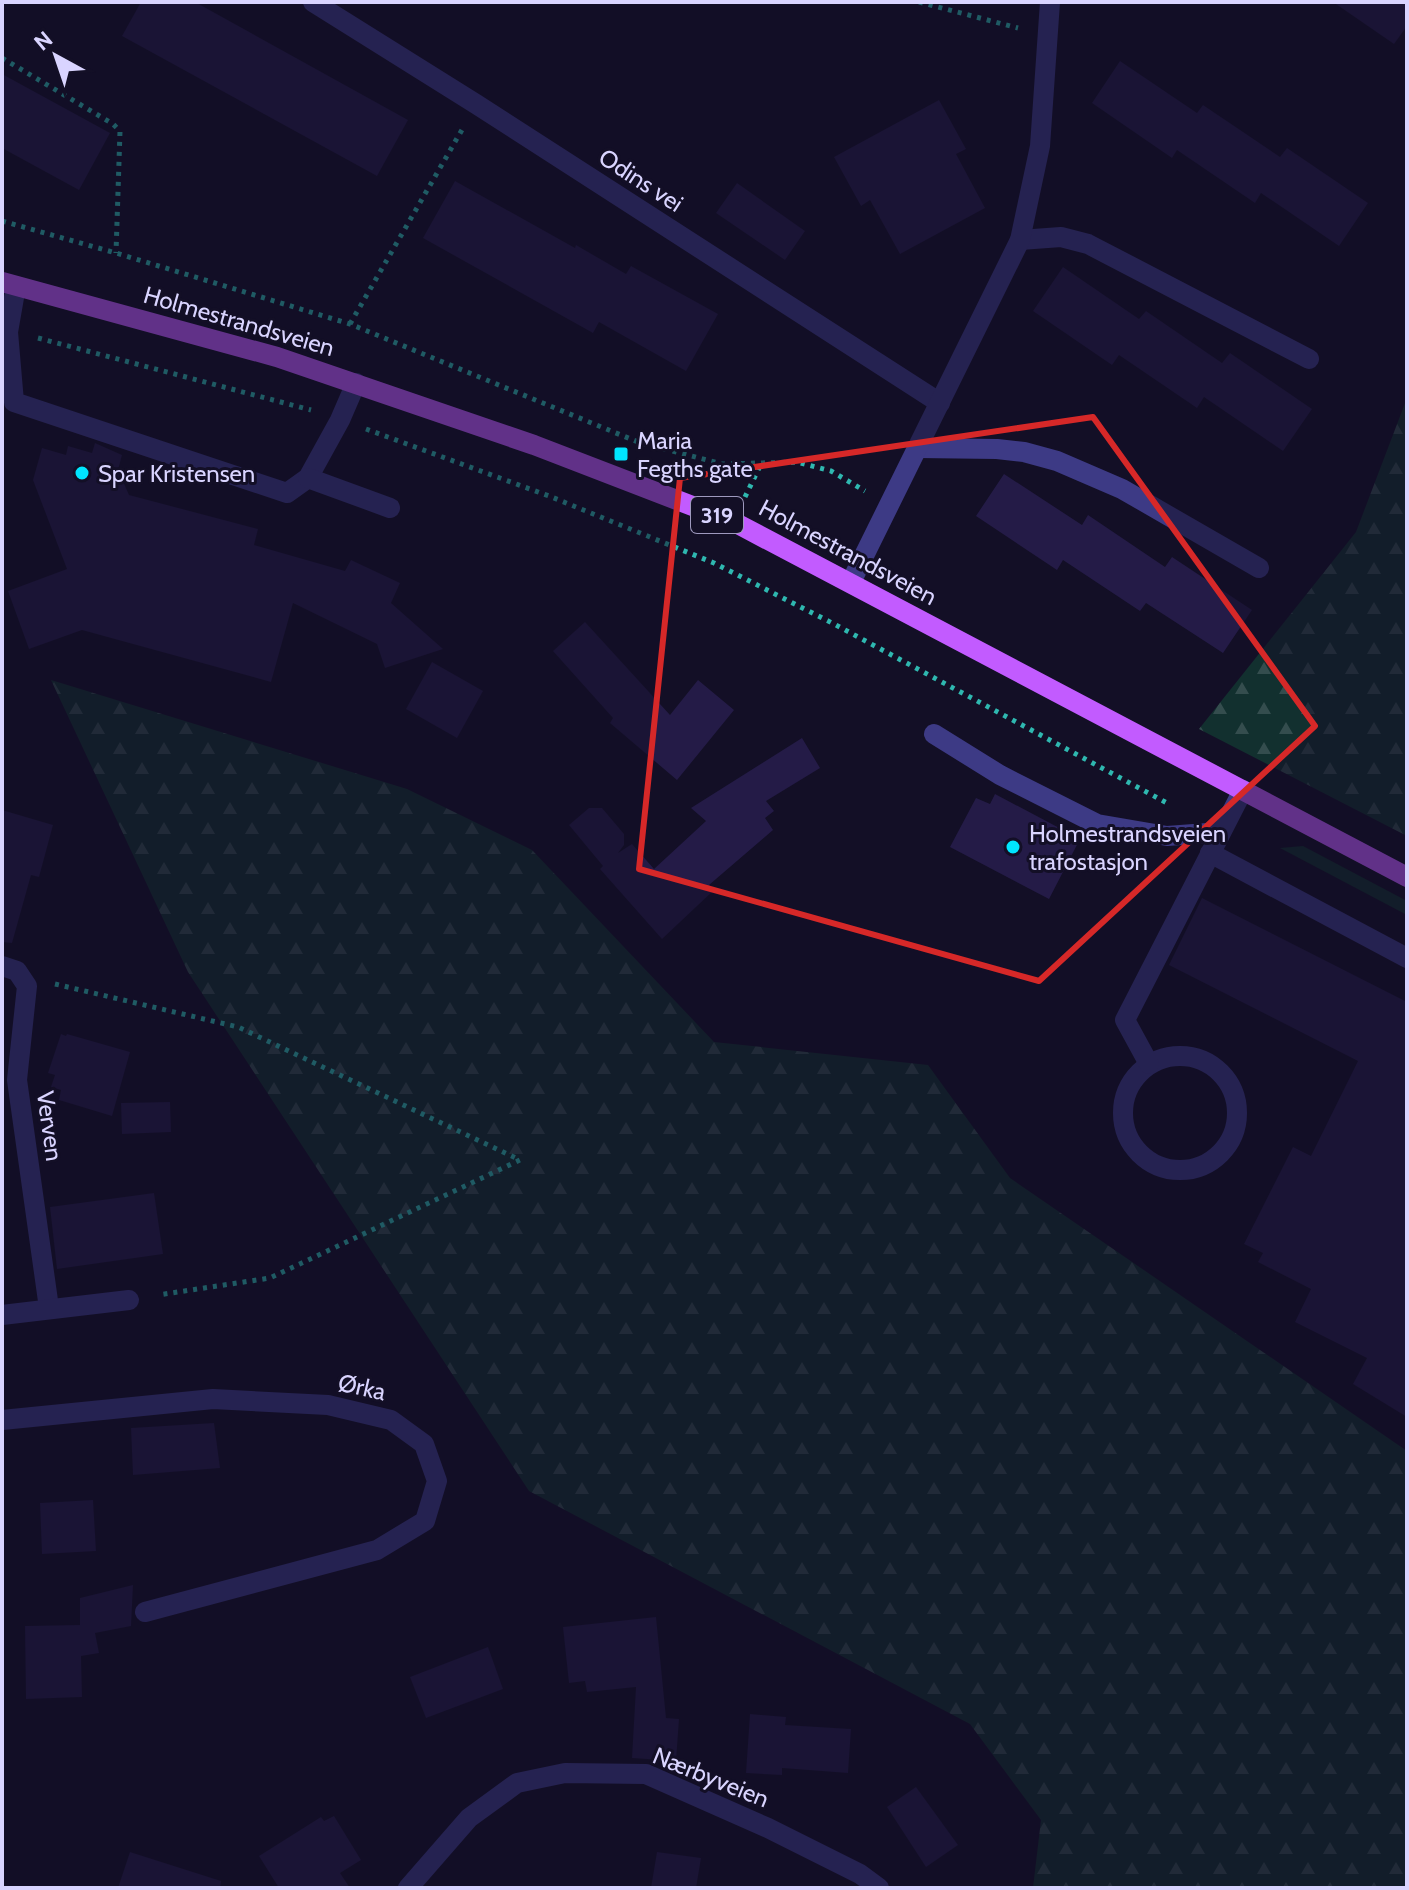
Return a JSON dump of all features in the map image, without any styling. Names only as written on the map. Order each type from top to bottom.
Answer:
[{"type":"main road","name":"Holmestrandsveien","points":[[9,284],[277,357],[534,445],[734,522],[1407,877]]},
{"type":"street","name":"Odins vei","points":[[313,2],[940,403]]},
{"type":"street","points":[[851,582],[1020,240],[1040,146],[1050,2]]},
{"type":"street","points":[[1020,240],[1061,237],[1088,244],[1309,359]]},
{"type":"street","points":[[9,284],[8,403],[287,493],[308,478],[340,420],[356,383]]},
{"type":"street","points":[[918,448],[997,449],[1057,461],[1122,489],[1259,568]]},
{"type":"street","points":[[308,478],[390,508]]},
{"type":"street","points":[[934,734],[1000,775],[1097,824],[1167,836],[1221,832]]},
{"type":"street","points":[[1149,1064],[1125,1020],[1243,790]]},
{"type":"street","points":[[1210,853],[1407,958]]},
{"type":"street","points":[[2,966],[17,971],[27,986]]},
{"type":"street","name":"Verven","points":[[27,986],[17,1080],[49,1308]]},
{"type":"street","points":[[1185,1055],[1203,1059],[1219,1070],[1231,1084],[1237,1102],[1235,1129],[1221,1153],[1206,1164],[1187,1170],[1168,1169],[1150,1162],[1135,1149],[1126,1132],[1122,1114],[1130,1086],[1149,1064],[1166,1057],[1185,1055]]},
{"type":"street","points":[[2,1315],[129,1300]]},
{"type":"street","name":"Ørka","points":[[2,1420],[213,1399],[328,1405],[391,1420],[424,1444],[437,1481],[425,1521],[389,1543],[377,1550],[145,1612]]},
{"type":"street","name":"Nærbyveien","points":[[408,1888],[469,1818],[517,1783],[565,1773],[646,1774],[768,1828],[860,1874],[879,1888]]},
{"type":"path","points":[[919,2],[1046,35]]},
{"type":"path","points":[[2,58],[120,131],[116,253]]},
{"type":"path","points":[[350,324],[476,104]]},
{"type":"path","points":[[2,221],[350,324],[662,452],[722,464],[797,462],[831,471],[889,505]]},
{"type":"path","points":[[714,563],[1171,805]]},
{"type":"path","points":[[790,602],[795,590]]},
{"type":"path","points":[[27,986],[62,984],[238,1027],[520,1160],[270,1278],[129,1300]]},
{"type":"highlighted area","points":[[1093,417],[1315,726],[1039,981],[639,869],[680,478]]},
{"type":"green space","points":[[1407,398],[1407,836],[1199,729],[1356,532]]},
{"type":"green space","points":[[51,680],[407,789],[532,850],[714,1042],[928,1065],[1010,1178],[1407,1451],[1407,1888],[1033,1888],[1041,1820],[970,1724],[529,1491],[188,972]]},
{"type":"green space","points":[[1303,846],[1407,901],[1407,915],[1280,848]]},
{"type":"building","points":[[141,2],[195,2],[408,120],[377,176],[122,36]]},
{"type":"building","points":[[1333,2],[1407,2],[1407,26],[1394,44]]},
{"type":"building","points":[[1120,61],[1197,113],[1203,105],[1280,157],[1287,148],[1368,203],[1339,246],[1261,193],[1255,203],[1177,150],[1172,158],[1092,103]]},
{"type":"building","points":[[2,74],[110,133],[79,190],[2,148]]},
{"type":"building","points":[[939,100],[966,149],[956,154],[985,208],[900,254],[870,200],[861,206],[834,157]]},
{"type":"building","points":[[455,181],[626,274],[631,266],[718,314],[686,371],[599,322],[593,333],[423,238]]},
{"type":"building","points":[[737,183],[805,231],[785,260],[716,213]]},
{"type":"building","points":[[1063,267],[1139,319],[1146,311],[1222,363],[1230,353],[1312,409],[1283,451],[1204,397],[1197,408],[1119,355],[1112,365],[1033,311]]},
{"type":"building","points":[[95,443],[122,455],[118,470],[129,495],[258,529],[254,545],[345,571],[351,560],[400,583],[391,603],[443,649],[385,668],[377,644],[293,603],[271,682],[82,630],[29,649],[8,591],[67,569],[33,480],[42,448],[66,455],[68,446],[92,453]]},
{"type":"building","points":[[1004,474],[1082,525],[1088,515],[1165,567],[1172,557],[1252,610],[1223,653],[1146,603],[1140,611],[1063,560],[1057,570],[976,516]]},
{"type":"building","points":[[585,622],[670,715],[698,680],[734,710],[677,780],[610,723],[613,718],[553,651]]},
{"type":"building","points":[[432,662],[483,691],[457,738],[406,709]]},
{"type":"building","points":[[802,738],[820,768],[766,801],[774,811],[765,818],[773,830],[709,885],[714,890],[662,939],[600,869],[603,866],[569,825],[589,808],[602,808],[624,834],[624,845],[618,853],[632,844],[654,869],[706,821],[691,808]]},
{"type":"building","name":"Holmestrandsveien trafostasjon","points":[[995,794],[1080,839],[1049,899],[950,847],[976,798],[990,804]]},
{"type":"building","points":[[2,810],[53,825],[39,877],[31,875],[12,943],[2,942]]},
{"type":"building","points":[[1202,898],[1407,1002],[1407,1417],[1353,1384],[1367,1358],[1295,1322],[1311,1289],[1258,1262],[1263,1253],[1244,1244],[1293,1147],[1311,1156],[1358,1061],[1169,965]]},
{"type":"building","points":[[61,1034],[130,1052],[112,1116],[59,1100],[61,1090],[51,1087],[55,1075],[48,1073]]},
{"type":"building","points":[[170,1102],[171,1132],[122,1134],[121,1103]]},
{"type":"building","points":[[154,1193],[163,1254],[57,1269],[50,1207]]},
{"type":"building","points":[[214,1423],[220,1468],[133,1475],[131,1428]]},
{"type":"building","points":[[93,1500],[96,1551],[42,1554],[40,1503]]},
{"type":"building","points":[[133,1585],[131,1626],[95,1633],[99,1653],[81,1656],[82,1697],[26,1699],[25,1626],[80,1625],[80,1598]]},
{"type":"building","points":[[656,1617],[666,1718],[679,1719],[676,1761],[632,1758],[636,1687],[587,1692],[585,1681],[569,1683],[563,1627]]},
{"type":"building","points":[[488,1647],[503,1689],[426,1718],[410,1677]]},
{"type":"building","points":[[750,1714],[786,1717],[785,1725],[851,1729],[848,1773],[782,1768],[782,1775],[746,1773]]},
{"type":"building","points":[[916,1787],[958,1845],[926,1867],[887,1807]]},
{"type":"building","points":[[334,1816],[361,1860],[340,1873],[350,1888],[279,1888],[259,1856],[321,1817],[324,1821]]},
{"type":"building","points":[[130,1852],[221,1881],[220,1888],[118,1888]]},
{"type":"building","points":[[657,1852],[701,1858],[696,1888],[651,1888]]},
{"type":"place","name":"Maria Fegths gate","points":[[621,454]]},
{"type":"place","name":"Spar Kristensen","points":[[82,473]]},
{"type":"place","name":"Holmestrandsveien trafostasjon","points":[[1013,847]]}]
